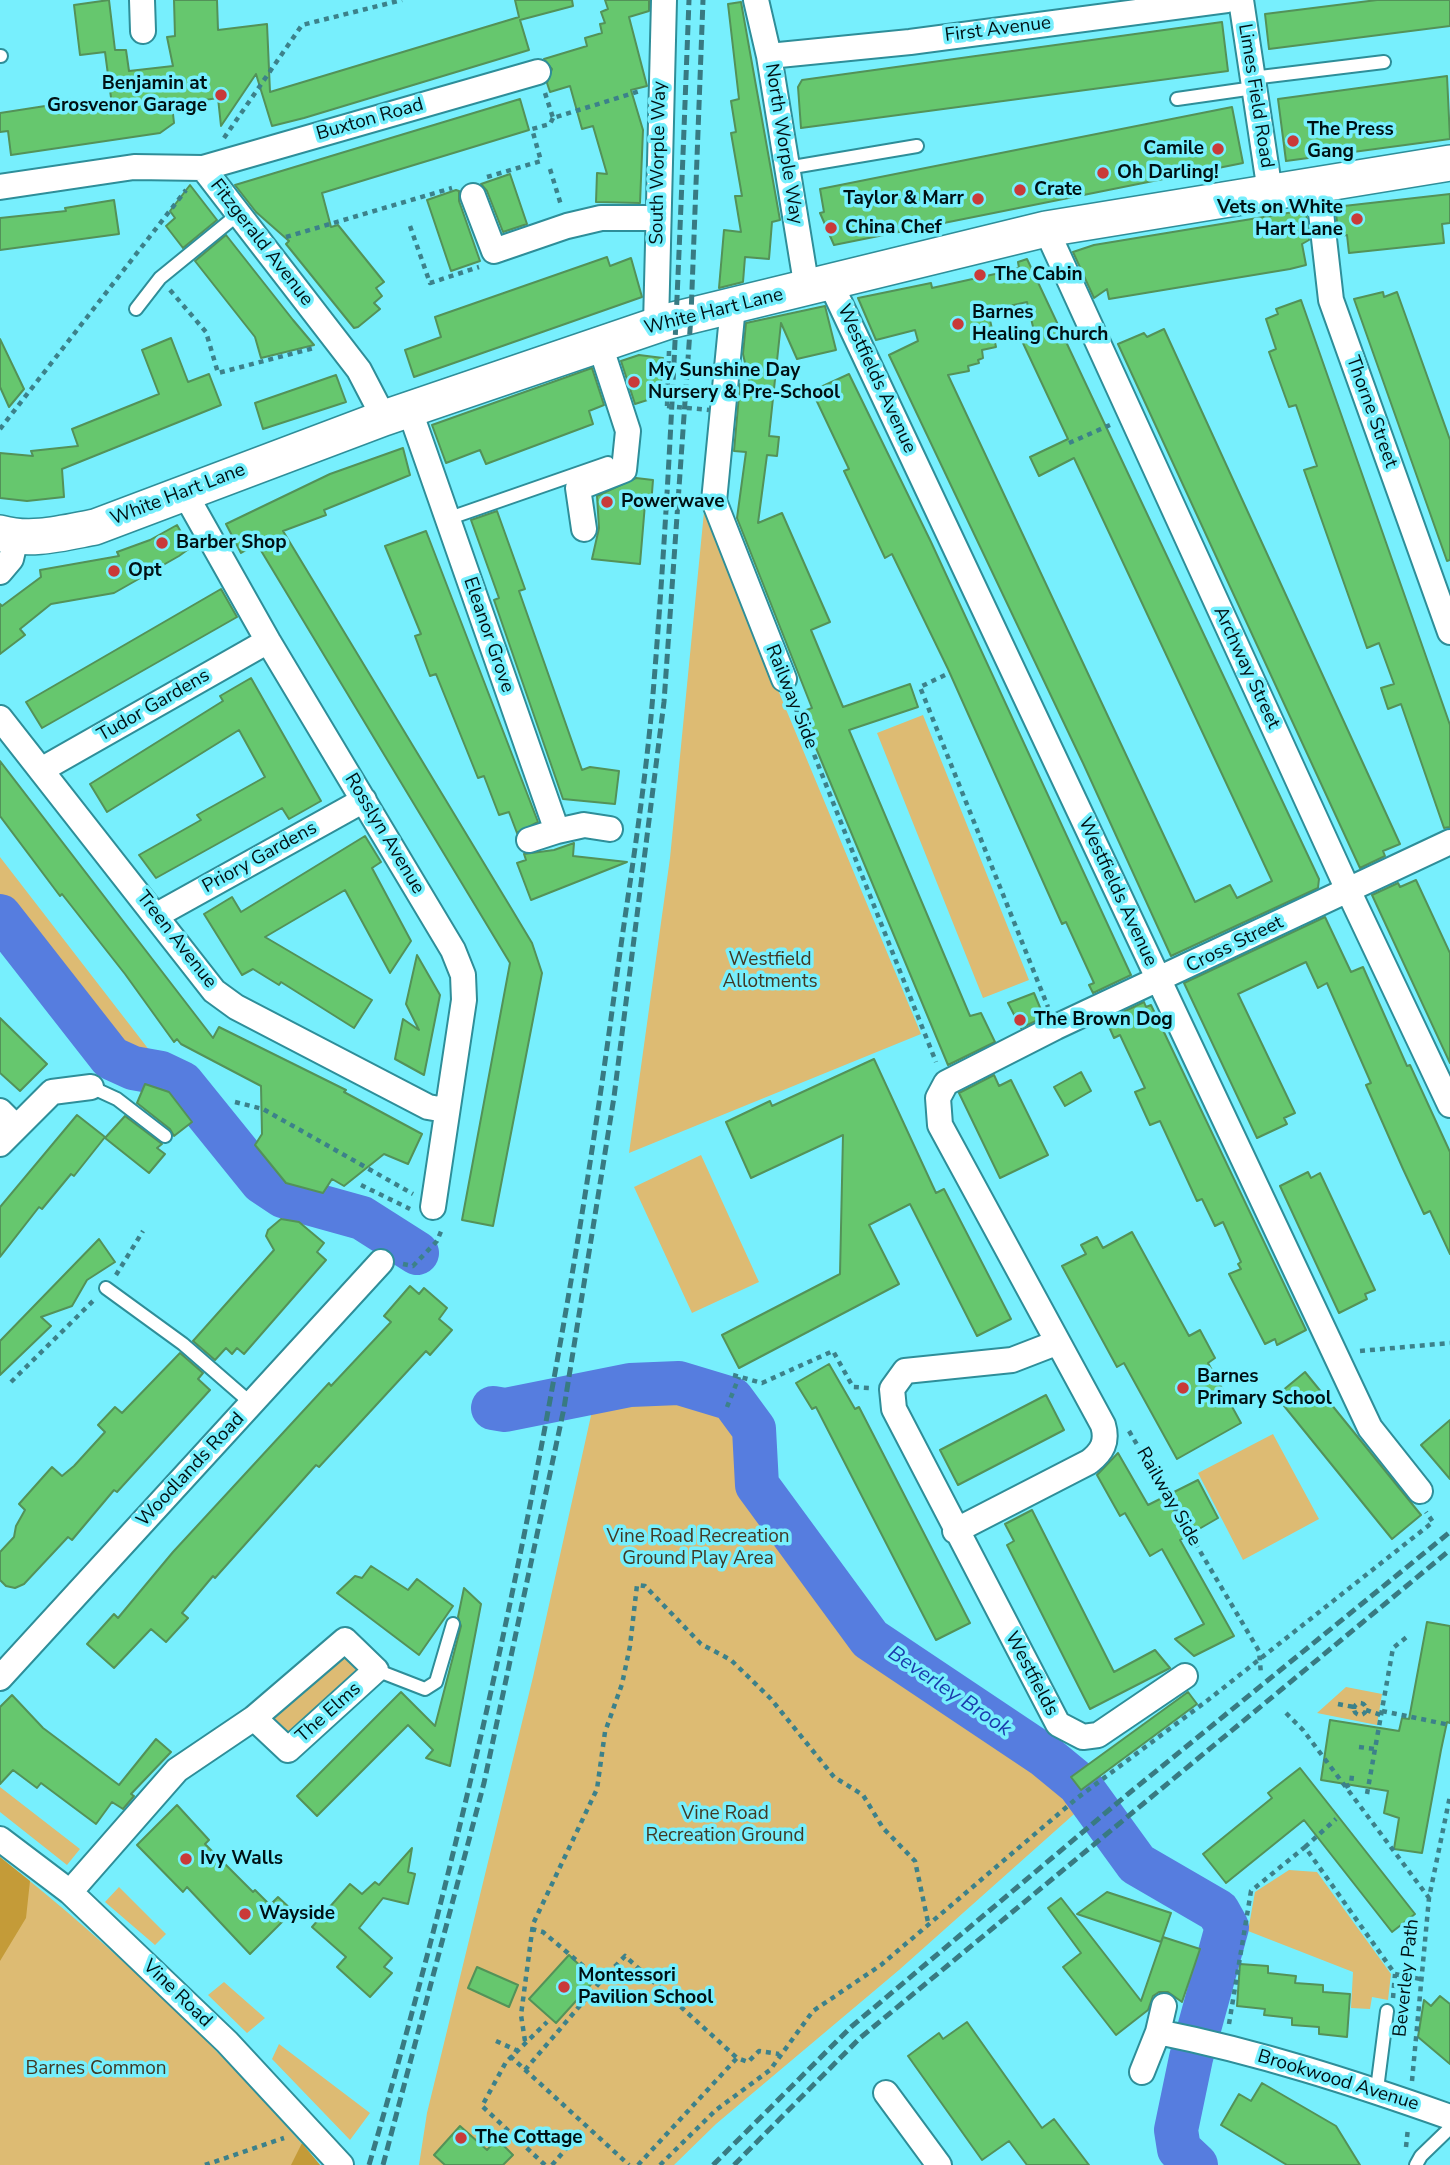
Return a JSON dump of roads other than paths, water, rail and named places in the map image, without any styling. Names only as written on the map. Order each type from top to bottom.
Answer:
[{"type":"street","points":[[142,0],[143,31]]},
{"type":"street","name":"South Worple Way","points":[[656,325],[664,0]]},
{"type":"street","name":"North Worple Way","points":[[756,0],[769,57],[787,168],[818,285]]},
{"type":"street","name":"First Avenue","points":[[769,57],[1227,0]]},
{"type":"street","name":"Limes Field Road","points":[[1241,0],[1270,192]]},
{"type":"street","name":"Buxton Road","points":[[203,169],[538,72]]},
{"type":"street","name":"White Hart Lane","points":[[8,535],[48,536],[95,527],[397,415],[656,325],[1046,229],[1450,163]]},
{"type":"street","name":"Fitzgerald Avenue","points":[[0,187],[134,167],[203,169],[236,216],[262,244],[397,415]]},
{"type":"street","name":"Thorne Street","points":[[1318,186],[1331,300],[1450,632]]},
{"type":"street","points":[[469,188],[494,251],[567,226],[601,218],[657,218]]},
{"type":"street","name":"Archway Street","points":[[1046,229],[1348,890],[1450,1105]]},
{"type":"street","name":"Westfields Avenue","points":[[818,285],[1159,981],[1370,1428],[1420,1491]]},
{"type":"street","name":"Railway Side","points":[[733,306],[714,501],[783,679]]},
{"type":"street","points":[[584,529],[578,488],[624,470],[628,431],[600,345]]},
{"type":"street","name":"Eleanor Grove","points":[[397,415],[447,519],[557,831]]},
{"type":"street","name":"Rosslyn Avenue","points":[[184,492],[268,641],[453,950],[463,975],[464,1000],[445,1110],[434,1202]]},
{"type":"street","points":[[0,572],[11,559],[8,535]]},
{"type":"street","name":"Tudor Gardens","points":[[41,770],[268,641]]},
{"type":"street","name":"Treen Avenue","points":[[0,718],[157,915],[197,973],[214,991],[236,1007],[428,1107],[445,1110]]},
{"type":"street","name":"Priory Gardens","points":[[157,915],[363,800]]},
{"type":"street","points":[[529,840],[584,825],[610,829]]},
{"type":"street","name":"Cross Street","points":[[1056,1342],[940,1125],[938,1098],[946,1083],[1056,1027],[1159,981],[1450,842]]},
{"type":"street","points":[[5,1128],[52,1093],[91,1087]]},
{"type":"street","name":"Woodlands Road","points":[[0,1678],[381,1262]]},
{"type":"street","points":[[955,1531],[1099,1454],[1114,1424],[1056,1342]]},
{"type":"street","name":"Westfields","points":[[1056,1342],[1012,1360],[905,1371],[892,1389],[894,1409],[955,1531],[1058,1724],[1083,1737],[1098,1735],[1185,1676]]},
{"type":"street","name":"The Elms","points":[[70,1892],[177,1770],[254,1718],[345,1640],[376,1670],[287,1756],[254,1718]]},
{"type":"street","name":"Vine Road","points":[[0,1839],[70,1892],[228,2042],[341,2165]]},
{"type":"street","points":[[1142,2072],[1158,2032],[1164,2006]]},
{"type":"street","name":"Brookwood Avenue","points":[[1158,2032],[1218,2045],[1377,2089],[1450,2117]]},
{"type":"street","points":[[886,2093],[939,2165]]},
{"type":"lane","points":[[1177,99],[1253,83],[1384,62]]},
{"type":"lane","points":[[787,168],[917,146]]},
{"type":"lane","points":[[136,309],[160,278],[236,216]]},
{"type":"lane","points":[[447,519],[608,463]]},
{"type":"lane","points":[[91,1087],[117,1100],[165,1136]]},
{"type":"lane","points":[[106,1288],[183,1344],[252,1404]]},
{"type":"lane","points":[[376,1670],[425,1689],[436,1682],[453,1624]]},
{"type":"lane","points":[[1377,2089],[1387,2011]]},
{"type":"lane","points":[[1416,2165],[1420,2156],[1450,2128]]},
{"type":"waterway","name":"Beverley Brook","points":[[0,916],[111,1058],[133,1068],[161,1073],[182,1083],[262,1182],[283,1196],[362,1218],[417,1253]]},
{"type":"waterway","name":"Beverley Brook","points":[[493,1408],[505,1410],[630,1385],[679,1383],[732,1399],[754,1429],[757,1485],[870,1639],[1045,1756],[1079,1784],[1137,1864],[1218,1911],[1227,1927],[1191,2058],[1176,2130],[1179,2149],[1196,2165]]},
{"type":"waterway","points":[[732,1399],[739,1396],[751,1398]]},
{"type":"railway","points":[[369,2165],[410,2021],[483,1729],[544,1434],[594,1138],[650,731],[670,434],[689,0]]},
{"type":"railway","points":[[383,2165],[484,1783],[564,1408],[614,1097],[664,702],[691,316],[703,0]]},
{"type":"railway","points":[[713,2165],[851,2027],[1128,1794],[1450,1532]]},
{"type":"railway","points":[[734,2165],[860,2038],[1450,1550]]},
{"type":"place","name":"Benjamin at Grosvenor Garage","points":[[221,95]]},
{"type":"place","name":"The Press Gang","points":[[1293,141]]},
{"type":"place","name":"Camile","points":[[1218,149]]},
{"type":"place","name":"Oh Darling!","points":[[1103,173]]},
{"type":"place","name":"Crate","points":[[1020,190]]},
{"type":"place","name":"Taylor & Marr","points":[[978,199]]},
{"type":"place","name":"Vets on White Hart Lane","points":[[1357,219]]},
{"type":"place","name":"China Chef","points":[[831,228]]},
{"type":"place","name":"The Cabin","points":[[980,275]]},
{"type":"place","name":"Barnes Healing Church","points":[[958,324]]},
{"type":"place","name":"My Sunshine Day Nursery & Pre-School","points":[[634,382]]},
{"type":"place","name":"Powerwave","points":[[607,502]]},
{"type":"place","name":"Barber Shop","points":[[162,543]]},
{"type":"place","name":"Opt","points":[[114,571]]},
{"type":"place","name":"The Brown Dog","points":[[1020,1020]]},
{"type":"place","name":"Barnes Primary School","points":[[1183,1388]]},
{"type":"place","name":"Ivy Walls","points":[[186,1859]]},
{"type":"place","name":"Wayside","points":[[245,1914]]},
{"type":"place","name":"Montessori Pavilion School","points":[[564,1987]]},
{"type":"place","name":"The Cottage","points":[[461,2138]]},
{"type":"park label","name":"Westfield Allotments","points":[[770,971]]},
{"type":"park label","name":"Vine Road Recreation Ground Play Area","points":[[698,1548]]},
{"type":"park label","name":"Vine Road Recreation Ground","points":[[725,1825]]},
{"type":"park label","name":"Barnes Common","points":[[96,2069]]}]
